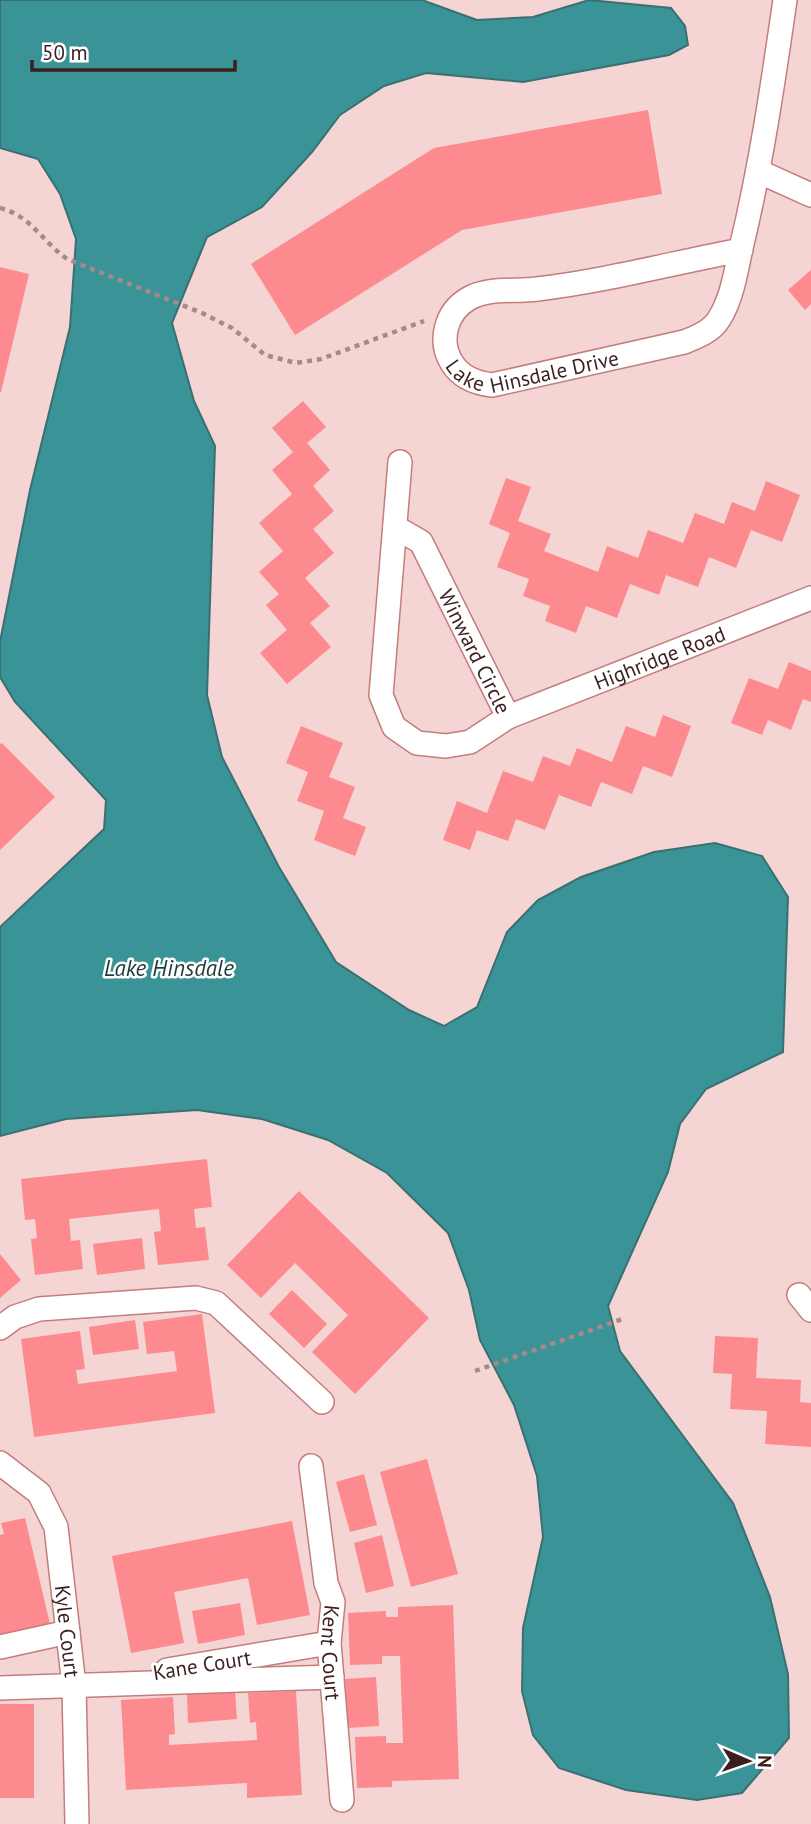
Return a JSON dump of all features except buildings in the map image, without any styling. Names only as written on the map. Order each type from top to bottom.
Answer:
[{"type":"street","name":"Lake Hinsdale Drive","points":[[741,250],[537,289],[485,293],[457,307],[449,320],[445,335],[446,350],[452,364],[463,376],[477,383],[492,385],[684,342],[702,335],[717,323],[726,307],[741,250],[760,172],[785,0]]},
{"type":"street","points":[[760,172],[811,194]]},
{"type":"street","name":"Winward Circle","points":[[395,527],[421,542],[508,717],[470,742],[446,746],[417,743],[394,727],[381,695],[400,462]]},
{"type":"street","name":"Highridge Road","points":[[508,717],[811,598]]},
{"type":"street","points":[[0,1328],[15,1317],[39,1308],[196,1298],[216,1303],[322,1402]]},
{"type":"street","name":"Kyle Court","points":[[0,1463],[39,1493],[48,1505],[56,1527],[74,1686],[77,1824]]},
{"type":"street","name":"Kent Court","points":[[311,1466],[326,1583],[334,1602],[329,1643],[342,1800]]},
{"type":"street","points":[[0,1647],[68,1632]]},
{"type":"street","name":"Kane Court","points":[[74,1686],[329,1643]]},
{"type":"street","name":"Kane Court","points":[[0,1688],[332,1677]]},
{"type":"path","points":[[0,208],[16,212],[32,224],[48,245],[67,259],[202,313],[232,328],[265,355],[296,363],[321,359],[422,321],[449,320]]},
{"type":"path","points":[[475,1371],[625,1318]]},
{"type":"water","name":"Lake Hinsdale","points":[[0,0],[422,0],[477,20],[533,17],[589,0],[671,8],[685,26],[688,45],[669,55],[523,82],[426,73],[384,86],[340,115],[312,152],[262,207],[207,237],[172,323],[194,401],[215,446],[207,695],[222,757],[279,867],[336,962],[409,1010],[444,1026],[477,1007],[507,932],[538,900],[581,877],[654,852],[715,843],[762,856],[788,897],[783,1052],[706,1089],[680,1124],[668,1172],[608,1306],[620,1351],[733,1503],[770,1597],[788,1674],[789,1738],[742,1793],[697,1800],[626,1790],[559,1768],[533,1735],[522,1691],[523,1628],[543,1537],[537,1476],[514,1405],[480,1340],[469,1290],[448,1233],[387,1173],[328,1140],[262,1119],[197,1110],[66,1119],[0,1136],[0,927],[104,829],[106,800],[15,702],[0,677],[0,642],[30,490],[70,327],[76,239],[60,194],[38,159],[0,148]]}]
